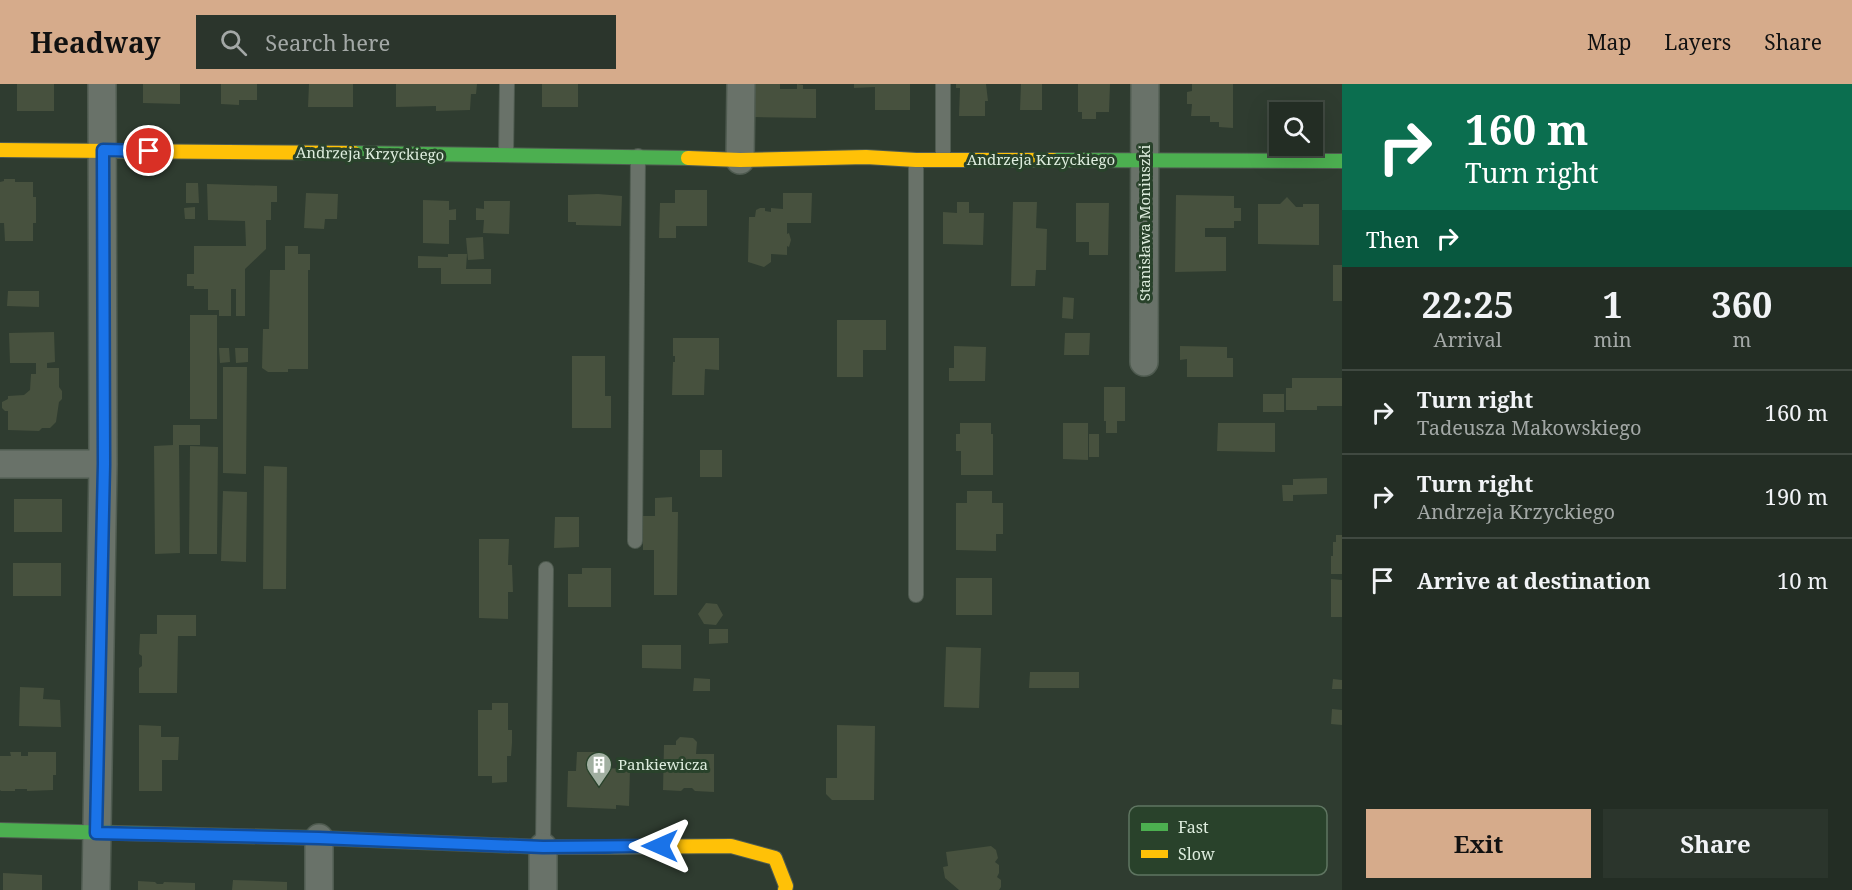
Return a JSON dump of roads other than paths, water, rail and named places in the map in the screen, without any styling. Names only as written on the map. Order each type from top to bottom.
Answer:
[{"type":"street","points":[[96,890],[104,464],[102,84]]},
{"type":"street","points":[[740,160],[741,84]]},
{"type":"street","name":"Stanisława Moniuszki","points":[[1144,362],[1145,84]]},
{"type":"street","name":"Andrzeja Krzyckiego","points":[[0,150],[638,156],[740,160],[866,157],[916,160],[1342,161]]},
{"type":"street","points":[[0,464],[104,464]]},
{"type":"street","points":[[0,830],[319,838],[543,847],[731,846],[775,858],[786,886],[785,890]]},
{"type":"street","points":[[319,838],[319,890]]},
{"type":"street","points":[[543,847],[543,890]]},
{"type":"lane","points":[[506,155],[507,84]]},
{"type":"lane","points":[[943,84],[943,159]]},
{"type":"lane","points":[[635,541],[638,156]]},
{"type":"lane","points":[[916,160],[916,595]]},
{"type":"lane","points":[[543,847],[546,569]]},
{"type":"place","name":"Pankiewicza","points":[[599,788]]}]
